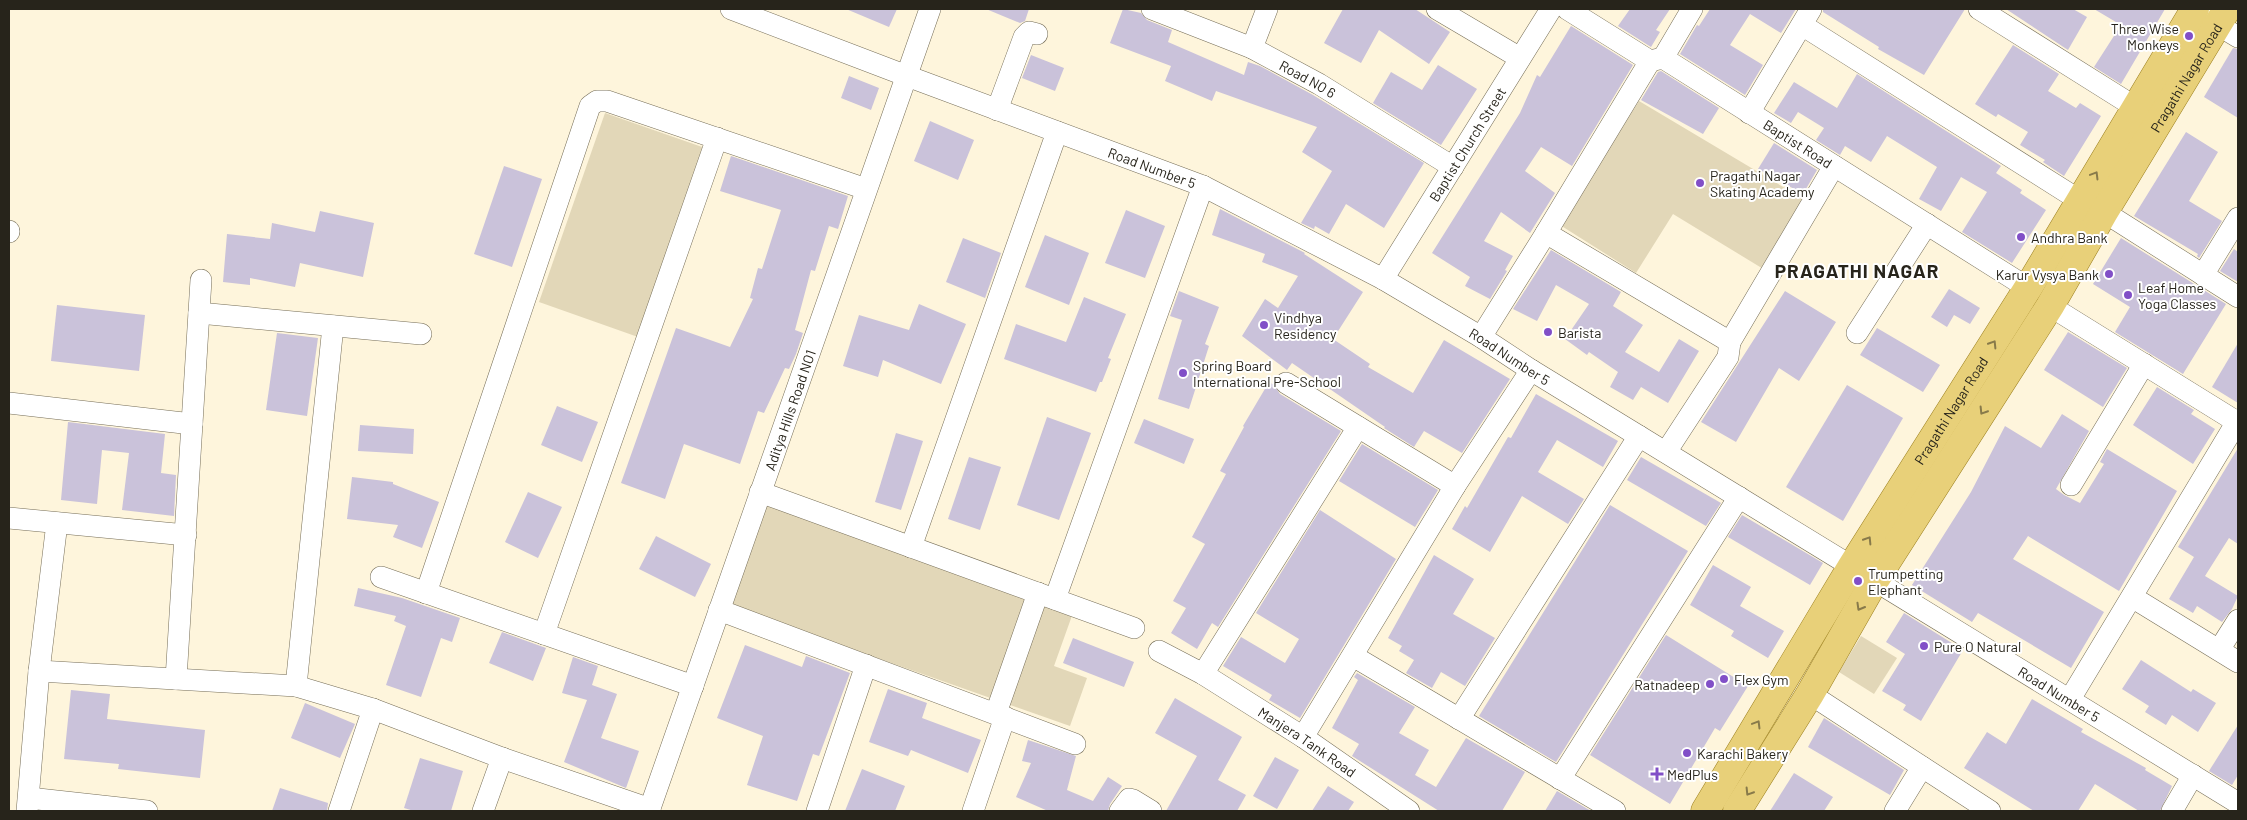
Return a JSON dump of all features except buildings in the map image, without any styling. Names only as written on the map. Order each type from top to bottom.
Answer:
[{"type":"main road","name":"Pragathi Nagar Road","points":[[1705,811],[1852,566],[2028,288],[2194,9]]},
{"type":"main road","name":"Pragathi Nagar Road","points":[[1737,811],[1810,694],[1875,580],[2050,306],[2104,212],[2227,24]]},
{"type":"street","name":"Road Number 5","points":[[731,9],[763,14],[907,76],[1203,186],[1383,279],[1481,337],[1531,370],[2238,803]]},
{"type":"street","name":"Aditya Hills Road NO1","points":[[650,810],[930,9]]},
{"type":"street","name":"Road NO 6","points":[[1152,9],[1252,48],[1319,84],[1453,167]]},
{"type":"street","points":[[1252,48],[1267,9]]},
{"type":"street","points":[[1437,9],[1520,58]]},
{"type":"street","name":"Baptist Church Street","points":[[1383,279],[1551,9]]},
{"type":"street","name":"Baptist Road","points":[[1567,9],[1750,113],[2028,288]]},
{"type":"street","points":[[1481,337],[1656,60],[1692,9]]},
{"type":"street","points":[[1979,9],[2135,107]]},
{"type":"street","points":[[2194,9],[2227,24]]},
{"type":"street","points":[[1750,113],[1807,17],[2079,200]]},
{"type":"street","points":[[997,110],[1024,37],[1029,32],[1037,34]]},
{"type":"street","points":[[426,593],[590,106],[597,101],[607,101],[866,189]]},
{"type":"street","points":[[912,547],[1056,132]]},
{"type":"street","points":[[544,634],[716,138]]},
{"type":"street","points":[[1666,452],[1728,357],[1730,342],[1834,166]]},
{"type":"street","points":[[973,811],[1000,715],[1203,186]]},
{"type":"street","points":[[2104,212],[2238,297]]},
{"type":"street","points":[[2203,275],[2238,218]]},
{"type":"street","points":[[1858,334],[1927,224]]},
{"type":"street","points":[[1546,232],[1730,342]]},
{"type":"street","points":[[176,679],[201,280]]},
{"type":"street","points":[[2050,306],[2238,421],[2070,700]]},
{"type":"street","points":[[199,313],[421,334]]},
{"type":"street","points":[[296,686],[332,326]]},
{"type":"street","points":[[2071,485],[2144,364]]},
{"type":"street","points":[[1303,737],[1455,486],[1531,370]]},
{"type":"street","points":[[1286,383],[1455,486]]},
{"type":"street","points":[[9,403],[192,424]]},
{"type":"street","points":[[1203,674],[1358,427]]},
{"type":"street","points":[[1459,718],[1639,436]]},
{"type":"street","points":[[760,492],[1134,628]]},
{"type":"street","points":[[1560,779],[1738,496]]},
{"type":"street","points":[[9,518],[186,535]]},
{"type":"street","points":[[57,523],[39,671],[28,805],[147,811]]},
{"type":"street","points":[[381,577],[693,686]]},
{"type":"street","points":[[2132,597],[2238,662]]},
{"type":"street","points":[[719,610],[1076,744]]},
{"type":"street","points":[[2219,650],[2238,620]]},
{"type":"street","name":"Manjera Tank Road","points":[[1159,651],[1203,674],[1303,737],[1402,809]]},
{"type":"street","points":[[1353,656],[1615,811]]},
{"type":"street","points":[[817,811],[866,665]]},
{"type":"street","points":[[39,671],[296,686],[372,709],[502,758],[650,810]]},
{"type":"street","points":[[1810,694],[1990,811]]},
{"type":"street","points":[[339,811],[372,709]]},
{"type":"street","points":[[483,811],[502,758]]},
{"type":"street","points":[[1894,811],[1922,767]]},
{"type":"street","points":[[2172,811],[2193,775]]},
{"type":"street","points":[[1120,811],[1129,800],[1133,800],[1150,811]]},
{"type":"shaded area","name":"Pragathi Nagar Skating Academy","points":[[1639,101],[1805,200],[1765,270],[1673,214],[1636,273],[1560,225]]},
{"type":"shaded area","points":[[605,113],[705,148],[638,337],[539,302]]},
{"type":"shaded area","points":[[767,501],[1074,610],[1054,666],[1087,678],[1070,726],[730,606]]},
{"type":"shaded area","points":[[1861,636],[1897,658],[1874,694],[1839,672]]},
{"type":"place","name":"Three Wise Monkeys","points":[[2189,36]]},
{"type":"place","name":"Pragathi Nagar Skating Academy","points":[[1700,183]]},
{"type":"place","name":"Andhra Bank","points":[[2021,237]]},
{"type":"place","name":"Karur Vysya Bank","points":[[2109,274]]},
{"type":"place","name":"Leaf Home Yoga Classes","points":[[2128,295]]},
{"type":"place","name":"Vindhya Residency","points":[[1264,325]]},
{"type":"place","name":"Barista","points":[[1548,332]]},
{"type":"place","name":"Spring Board International Pre-School","points":[[1183,373]]},
{"type":"place","name":"Trumpetting Elephant","points":[[1858,581]]},
{"type":"place","name":"Pure O Natural","points":[[1924,646]]},
{"type":"place","name":"Flex Gym","points":[[1724,679]]},
{"type":"place","name":"Ratnadeep","points":[[1710,684]]},
{"type":"place","name":"Karachi Bakery","points":[[1687,753]]},
{"type":"place","name":"MedPlus","points":[[1657,774]]},
{"type":"district","name":"PRAGATHI NAGAR","points":[[1857,270]]}]
